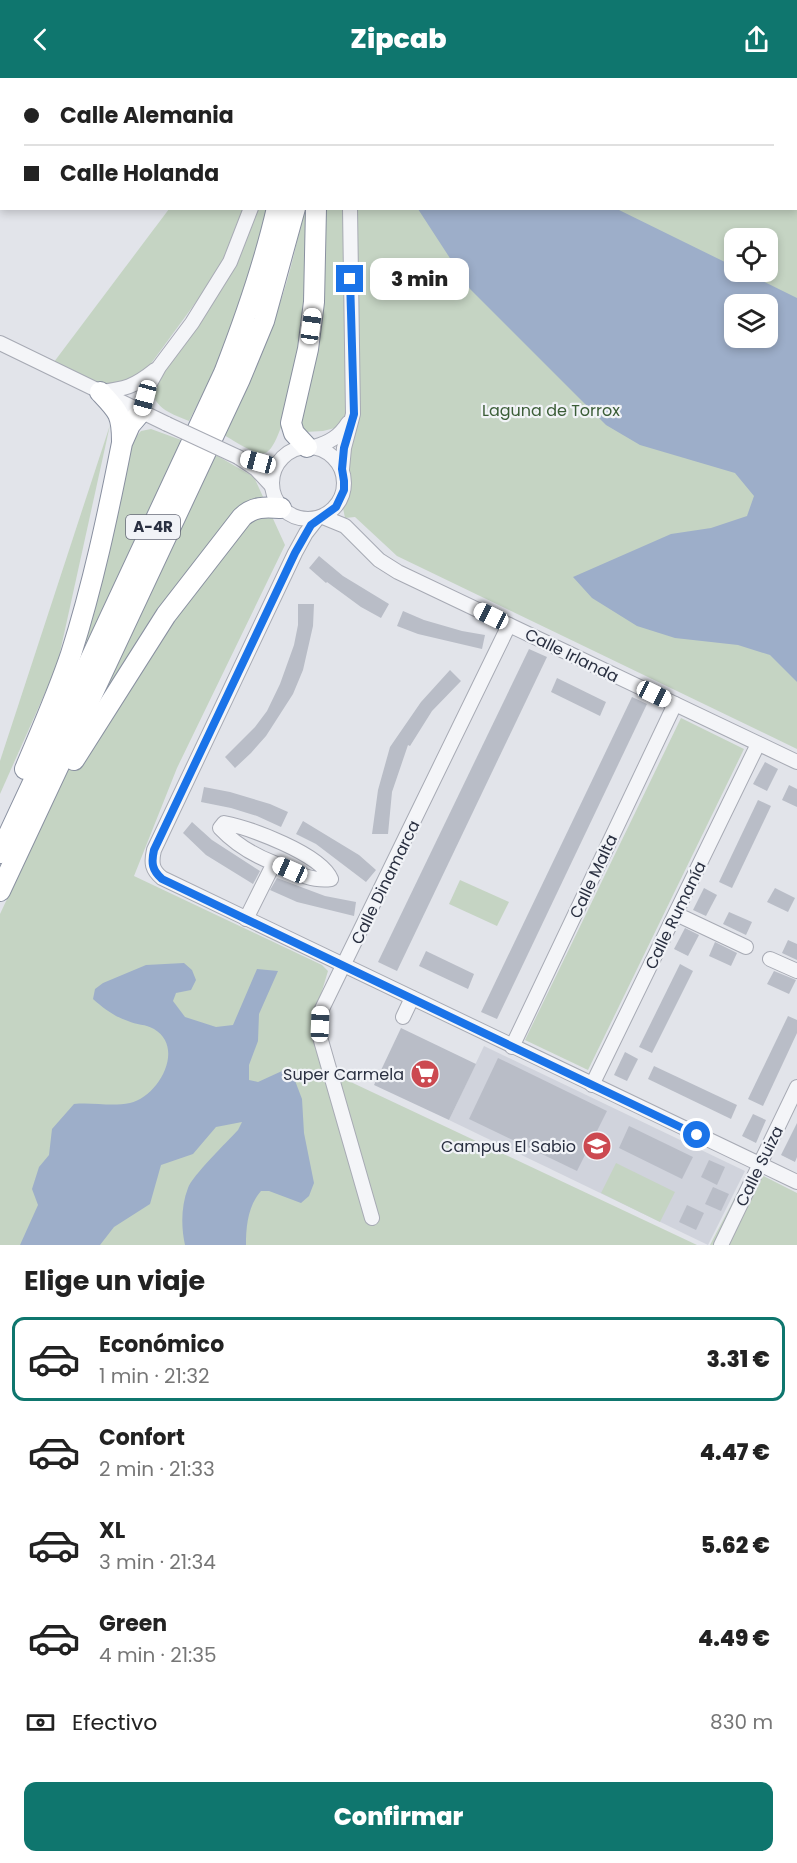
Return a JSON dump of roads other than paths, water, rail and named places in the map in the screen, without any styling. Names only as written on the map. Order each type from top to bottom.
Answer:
[{"type":"highway","name":"A-4R","points":[[0,853],[224,373],[246,317],[269,245],[277,210]]},
{"type":"highway","name":"A-4R","points":[[0,891],[240,378],[264,321],[294,210]]},
{"type":"highway","points":[[311,447],[294,433],[291,423],[308,349],[314,302],[316,210]]},
{"type":"highway","points":[[100,392],[118,411],[122,425],[122,443]]},
{"type":"highway","points":[[0,827],[53,704],[71,653],[94,573],[122,443],[130,425],[141,412]]},
{"type":"highway","points":[[42,802],[60,783],[166,615],[214,552],[250,510],[259,507],[285,511]]},
{"type":"street","points":[[141,412],[149,385],[159,367],[192,323],[230,262],[250,210]]},
{"type":"street","points":[[350,210],[354,414],[344,448],[342,469],[344,481],[341,499],[336,507],[320,518],[306,533],[295,553],[159,840],[151,862],[155,872],[162,879],[797,1182]]},
{"type":"street","points":[[0,343],[238,457],[256,469],[271,485]]},
{"type":"street","points":[[100,392],[125,389],[143,380],[159,367]]},
{"type":"street","points":[[238,457],[269,463],[279,460],[297,448],[311,447],[333,440],[340,435],[354,414]]},
{"type":"street","points":[[311,447],[332,456],[342,469]]},
{"type":"street","points":[[279,460],[271,485],[274,497],[285,511],[294,529],[295,553]]},
{"type":"street","name":"Calle Irlanda","points":[[341,499],[348,524],[356,536]]},
{"type":"street","points":[[285,511],[299,519],[320,518]]},
{"type":"street","name":"Calle Irlanda","points":[[320,518],[345,526],[379,560],[399,572],[797,762]]},
{"type":"street","name":"Calle Dinamarca","points":[[372,1218],[320,1037],[321,1011],[345,966],[509,625]]},
{"type":"street","name":"Calle Malta","points":[[512,1047],[675,704]]},
{"type":"street","name":"Calle Rumanía","points":[[592,1085],[758,744]]},
{"type":"street","points":[[224,823],[241,826],[276,840],[316,862],[328,872],[331,879],[321,880],[304,876],[274,863],[256,856],[229,838],[220,828],[224,823]]},
{"type":"street","points":[[246,919],[274,863]]},
{"type":"street","points":[[676,914],[746,947]]},
{"type":"street","points":[[770,959],[797,971]]},
{"type":"street","points":[[403,1017],[412,998]]},
{"type":"street","name":"Calle Suiza","points":[[722,1245],[797,1087]]},
{"type":"water","name":"Laguna de Torrox","points":[[419,210],[619,210],[724,262],[724,282],[764,282],[797,298],[797,682],[770,655],[738,645],[675,638],[637,626],[592,598],[573,577],[671,534],[711,528],[747,516],[754,496],[735,473],[640,445],[606,425],[470,289]]},
{"type":"water","points":[[184,963],[192,970],[196,980],[191,990],[176,993],[173,1001],[185,1017],[216,1027],[233,1025],[257,969],[278,971],[259,1014],[258,1041],[249,1065],[249,1080],[258,1082],[282,1071],[294,1078],[302,1099],[304,1133],[314,1183],[309,1196],[301,1203],[269,1191],[261,1191],[253,1203],[249,1216],[246,1245],[185,1245],[182,1216],[188,1188],[238,1130],[242,1122],[216,1127],[193,1154],[161,1165],[150,1204],[114,1227],[100,1245],[20,1245],[38,1205],[32,1189],[39,1167],[49,1155],[52,1129],[74,1104],[123,1104],[140,1099],[158,1082],[168,1059],[168,1048],[163,1037],[151,1027],[123,1019],[105,1009],[93,999],[95,989],[103,983],[146,965]]},
{"type":"place","name":"Super Carmela","points":[[425,1074]]},
{"type":"place","name":"Campus El Sabio","points":[[597,1146]]}]
